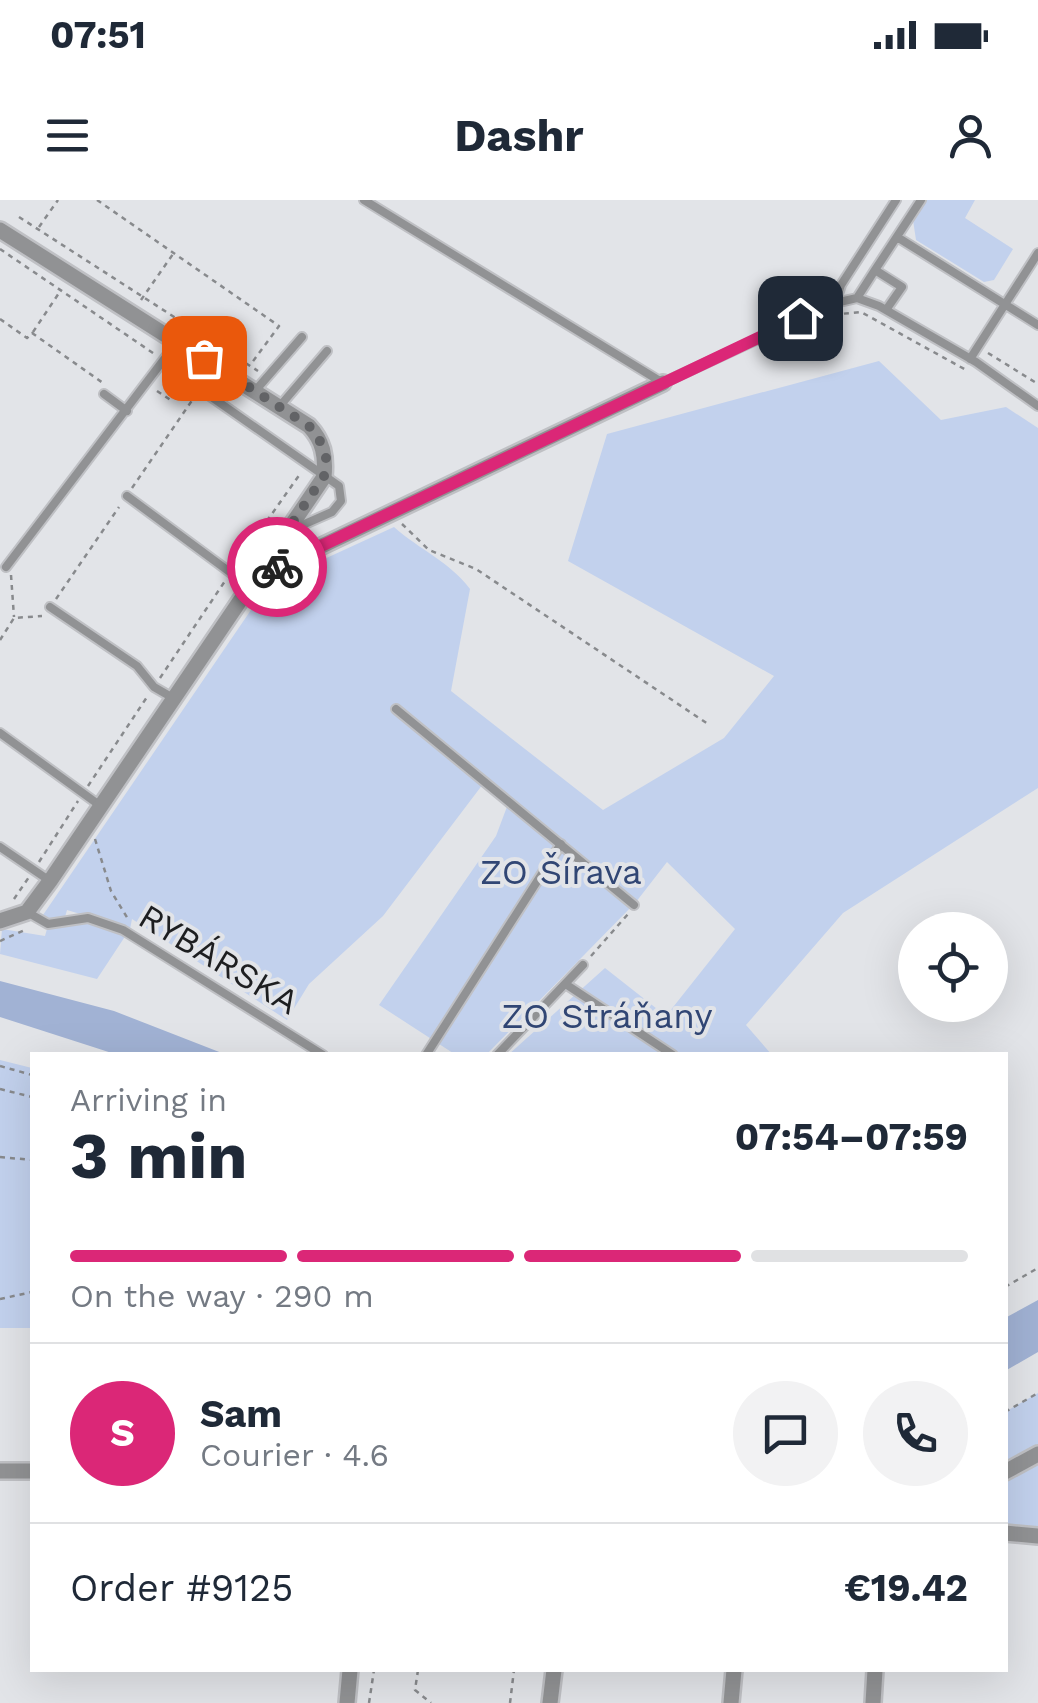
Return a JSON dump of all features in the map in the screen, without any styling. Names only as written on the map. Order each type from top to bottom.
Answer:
[{"type":"street","points":[[0,230],[280,407],[318,436],[326,458],[324,476],[50,881],[33,915],[0,921]]},
{"type":"street","points":[[253,582],[664,382]]},
{"type":"street","points":[[1008,1470],[1038,1454]]},
{"type":"street","points":[[0,1472],[30,1471]]},
{"type":"street","points":[[1008,1533],[1038,1536]]},
{"type":"street","points":[[347,1703],[350,1672]]},
{"type":"street","points":[[550,1703],[554,1672]]},
{"type":"street","points":[[731,1703],[734,1672]]},
{"type":"street","points":[[873,1703],[875,1672]]},
{"type":"lane","points":[[364,200],[664,382],[835,302],[857,298],[886,310],[977,363],[1038,406]]},
{"type":"lane","points":[[835,302],[841,285],[896,200]]},
{"type":"lane","points":[[857,298],[921,200]]},
{"type":"lane","points":[[898,237],[1038,325]]},
{"type":"lane","points":[[977,363],[978,346],[1038,253]]},
{"type":"lane","points":[[875,270],[905,289],[886,310]]},
{"type":"lane","points":[[255,391],[302,336]]},
{"type":"lane","points":[[6,567],[178,341]]},
{"type":"lane","points":[[280,407],[327,352]]},
{"type":"lane","points":[[104,389],[127,411]]},
{"type":"lane","points":[[200,389],[341,491],[338,506],[286,532]]},
{"type":"lane","points":[[127,496],[253,582]]},
{"type":"lane","points":[[50,608],[136,666],[154,687],[173,698]]},
{"type":"lane","points":[[396,709],[634,904]]},
{"type":"lane","points":[[0,733],[102,807]]},
{"type":"lane","points":[[428,1052],[561,844]]},
{"type":"lane","points":[[0,847],[50,881]]},
{"type":"lane","name":"RYBÁRSKA","points":[[33,915],[52,924],[92,919],[138,938],[318,1052]]},
{"type":"lane","points":[[500,1052],[584,965]]},
{"type":"lane","points":[[567,985],[669,1052]]},
{"type":"path","points":[[38,229],[58,200]]},
{"type":"path","points":[[97,200],[279,326],[250,366]]},
{"type":"path","points":[[20,216],[268,377]]},
{"type":"path","points":[[0,249],[200,389],[44,616],[14,618]]},
{"type":"path","points":[[144,296],[173,254]]},
{"type":"path","points":[[0,318],[27,338],[61,290]]},
{"type":"path","points":[[790,337],[840,314],[860,312],[967,373],[977,363]]},
{"type":"path","points":[[32,333],[104,389]]},
{"type":"path","points":[[978,346],[1038,384]]},
{"type":"path","points":[[147,384],[172,401]]},
{"type":"path","points":[[390,513],[430,550],[476,569],[708,724]]},
{"type":"path","points":[[0,640],[14,618],[13,580],[6,567]]},
{"type":"path","points":[[87,848],[95,836],[111,890],[138,938]]},
{"type":"path","points":[[584,965],[634,904]]},
{"type":"path","points":[[0,941],[22,934],[33,915]]},
{"type":"path","points":[[0,1066],[30,1074]]},
{"type":"path","points":[[0,1089],[30,1096]]},
{"type":"path","points":[[0,1157],[30,1160]]},
{"type":"path","points":[[1008,1285],[1038,1268]]},
{"type":"path","points":[[0,1299],[30,1292]]},
{"type":"path","points":[[1008,1410],[1038,1394]]},
{"type":"path","points":[[369,1703],[374,1672]]},
{"type":"path","points":[[418,1672],[415,1690],[432,1703]]},
{"type":"path","points":[[510,1703],[514,1672]]},
{"type":"green space","points":[[927,200],[975,200],[965,218],[1013,249],[994,280],[984,282],[916,240],[913,220]]},
{"type":"green space","points":[[879,361],[941,420],[1006,407],[1038,428],[1038,788],[843,913],[746,1025],[769,1052],[511,1052],[605,968],[666,1016],[735,929],[667,862],[636,902],[489,1052],[451,1052],[379,1005],[496,836],[508,804],[483,784],[383,916],[309,984],[287,1020],[132,919],[130,929],[67,910],[65,917],[53,920],[43,915],[253,607],[296,572],[394,527],[453,571],[470,589],[451,691],[603,810],[724,738],[774,676],[568,561],[607,434]]},
{"type":"green space","points":[[84,922],[126,935],[97,979],[0,954],[2,929],[45,936],[47,929]]},
{"type":"green space","points":[[0,1060],[30,1068],[30,1328],[0,1328]]},
{"type":"green space","points":[[1038,1393],[1038,1527],[1008,1525],[1008,1410]]},
{"type":"shaded area","points":[[0,981],[114,1011],[219,1052],[109,1052],[0,1017]]},
{"type":"shaded area","points":[[1038,1300],[1038,1352],[1008,1369],[1008,1316]]},
{"type":"way so far","points":[[204,358],[309,426],[318,436],[326,458],[324,476],[256,577],[277,567]]},
{"type":"route","points":[[277,567],[800,318]]},
{"type":"park label","name":"ZO Šírava","points":[[561,872]]},
{"type":"park label","name":"ZO Stráňany","points":[[607,1016]]}]
